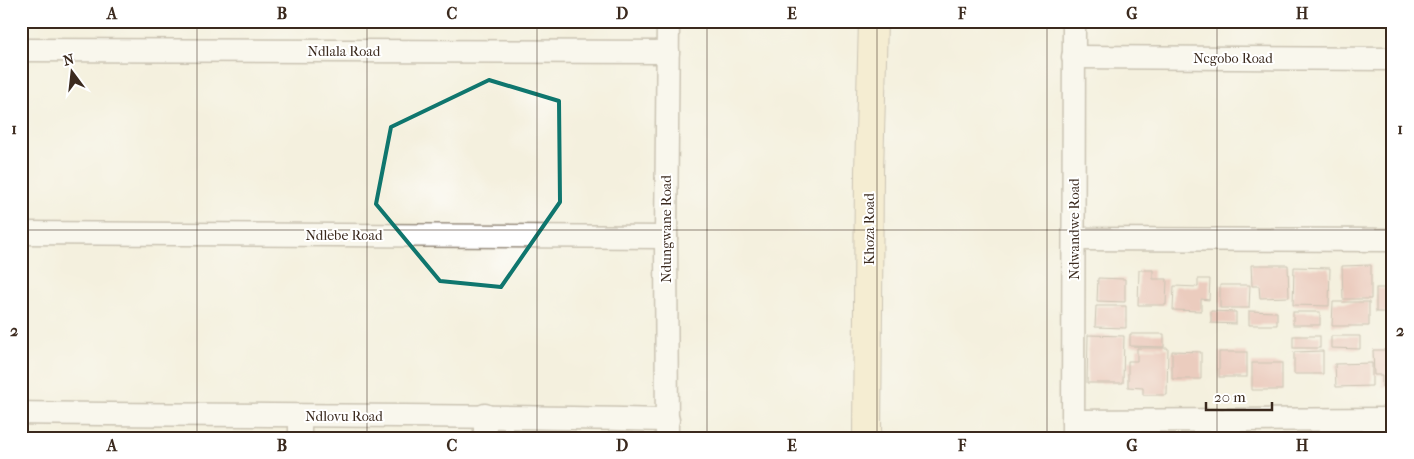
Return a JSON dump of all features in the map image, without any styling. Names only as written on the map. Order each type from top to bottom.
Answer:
[{"type":"street","name":"Ndungwane Road","points":[[667,429],[668,21]]},
{"type":"street","name":"Khoza Road","points":[[868,438],[873,21]]},
{"type":"street","name":"Ndwandwe Road","points":[[1073,429],[1074,21]]},
{"type":"street","name":"Ndlala Road","points":[[21,50],[668,52]]},
{"type":"street","name":"Ncgobo Road","points":[[1073,57],[1393,59]]},
{"type":"street","name":"Ndlebe Road","points":[[21,233],[666,237]]},
{"type":"street","points":[[1074,239],[1393,240]]},
{"type":"street","name":"Ndlovu Road","points":[[21,413],[300,427],[485,415],[667,429]]},
{"type":"street","points":[[485,415],[485,438]]},
{"type":"street","points":[[1073,429],[1255,428],[1393,420]]},
{"type":"highlighted area","points":[[489,80],[559,101],[560,202],[501,287],[440,281],[376,204],[391,127]]},
{"type":"building","points":[[1251,265],[1288,265],[1289,297],[1260,298],[1259,286],[1252,286]]},
{"type":"building","points":[[1371,265],[1371,299],[1343,299],[1342,266]]},
{"type":"building","points":[[1294,267],[1330,268],[1329,306],[1293,305]]},
{"type":"building","points":[[1139,270],[1153,270],[1153,279],[1167,279],[1166,305],[1138,305]]},
{"type":"building","points":[[1098,278],[1125,279],[1125,302],[1097,301]]},
{"type":"building","points":[[1198,279],[1210,279],[1209,300],[1201,299],[1201,311],[1173,310],[1174,286],[1198,287]]},
{"type":"building","points":[[1220,285],[1250,285],[1249,308],[1220,308]]},
{"type":"building","points":[[1376,288],[1393,288],[1393,312],[1376,312]]},
{"type":"building","points":[[1333,302],[1369,302],[1369,326],[1332,326]]},
{"type":"building","points":[[1096,306],[1126,306],[1126,328],[1095,327]]},
{"type":"building","points":[[1211,311],[1236,312],[1236,324],[1211,323]]},
{"type":"building","points":[[1249,311],[1277,312],[1277,325],[1249,325]]},
{"type":"building","points":[[1293,312],[1320,312],[1320,325],[1293,325]]},
{"type":"building","points":[[1130,334],[1164,334],[1164,347],[1130,346]]},
{"type":"building","points":[[1088,335],[1124,336],[1123,383],[1087,383]]},
{"type":"building","points":[[1293,336],[1320,336],[1320,348],[1293,348]]},
{"type":"building","points":[[1331,336],[1360,336],[1360,349],[1331,348]]},
{"type":"building","points":[[1137,348],[1168,348],[1167,395],[1143,395],[1143,388],[1128,387],[1128,361],[1137,361]]},
{"type":"building","points":[[1373,350],[1393,350],[1393,387],[1382,387],[1382,375],[1374,375]]},
{"type":"building","points":[[1172,351],[1201,352],[1201,379],[1172,379]]},
{"type":"building","points":[[1323,351],[1323,374],[1294,374],[1294,352]]},
{"type":"building","points":[[1219,352],[1247,352],[1247,377],[1219,377]]},
{"type":"building","points":[[1252,363],[1282,363],[1282,390],[1252,390]]},
{"type":"building","points":[[1372,363],[1372,386],[1336,387],[1335,364]]}]
